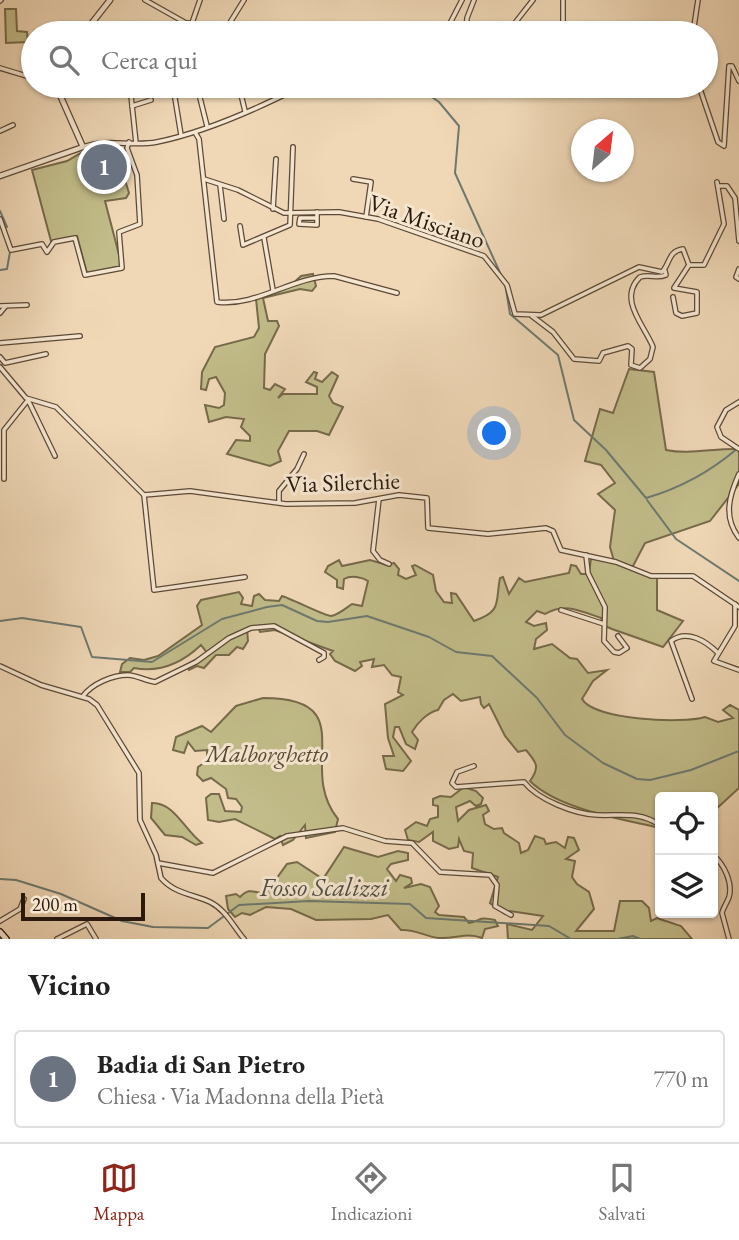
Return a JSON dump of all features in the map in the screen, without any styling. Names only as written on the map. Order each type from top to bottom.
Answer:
[{"type":"main road","points":[[0,932],[6,939]]},
{"type":"street","points":[[93,21],[110,0]]},
{"type":"street","points":[[145,0],[182,21]]},
{"type":"street","points":[[193,21],[200,0]]},
{"type":"street","points":[[231,21],[244,0]]},
{"type":"street","points":[[451,21],[462,0]]},
{"type":"street","points":[[467,21],[474,0]]},
{"type":"street","points":[[517,21],[524,16],[533,0]]},
{"type":"street","points":[[562,21],[563,0]]},
{"type":"street","points":[[695,21],[698,0]]},
{"type":"street","points":[[703,98],[717,137],[721,145],[726,144],[724,107],[729,94],[729,66],[732,65],[739,81]]},
{"type":"street","points":[[0,68],[21,74]]},
{"type":"street","points":[[61,98],[82,147]]},
{"type":"street","points":[[131,98],[136,143]]},
{"type":"street","points":[[175,98],[181,136]]},
{"type":"street","points":[[200,98],[207,126]]},
{"type":"street","points":[[242,98],[245,111]]},
{"type":"street","points":[[0,175],[98,142],[156,142],[195,134],[207,126],[275,98]]},
{"type":"street","points":[[132,106],[151,100]]},
{"type":"street","points":[[0,131],[13,125]]},
{"type":"street","points":[[195,134],[204,179],[217,302],[240,302],[311,277],[334,276],[397,293]]},
{"type":"street","points":[[0,219],[11,250],[42,244],[47,252],[54,242],[75,238],[85,275],[124,267],[119,232],[140,224],[137,174],[127,148],[129,142]]},
{"type":"street","points":[[240,226],[243,245],[290,225],[293,147]]},
{"type":"street","points":[[273,209],[276,159]]},
{"type":"street","name":"Via Misciano","points":[[204,179],[238,190],[273,209],[292,213],[339,212],[366,217],[394,224],[484,256],[507,285],[515,314],[532,316],[553,332],[574,359],[599,361],[603,353],[628,346],[632,349],[631,365],[640,368],[650,359],[653,347],[635,314],[632,291],[640,277],[650,274],[662,277],[666,275],[671,255],[678,250],[683,250],[689,265]]},
{"type":"street","points":[[354,179],[371,182],[366,217]]},
{"type":"street","points":[[673,297],[676,313],[682,316],[697,313],[697,292],[674,288],[689,265],[704,265],[724,224],[717,184],[727,186],[735,198],[739,242]]},
{"type":"street","points":[[220,185],[224,219]]},
{"type":"street","points":[[317,212],[317,218],[317,225],[299,224],[300,218],[317,218]]},
{"type":"street","points":[[264,238],[273,290]]},
{"type":"street","points":[[532,316],[541,315],[639,267],[665,271]]},
{"type":"street","points":[[739,269],[736,277],[739,279]]},
{"type":"street","points":[[0,313],[3,306],[27,305]]},
{"type":"street","points":[[0,343],[80,336]]},
{"type":"street","points":[[0,357],[5,362],[46,354]]},
{"type":"street","points":[[0,366],[28,400],[55,456]]},
{"type":"street","points":[[4,479],[4,430],[28,400]]},
{"type":"street","points":[[28,400],[56,407],[144,495],[154,590],[245,576]]},
{"type":"street","points":[[737,448],[721,437],[717,427],[726,410],[739,402]]},
{"type":"street","points":[[279,502],[279,491],[297,469],[304,454]]},
{"type":"street","points":[[739,474],[728,505],[729,515],[739,538]]},
{"type":"street","name":"Via Silerchie","points":[[144,495],[190,491],[279,502],[345,503],[399,495],[428,498],[428,528],[488,534],[546,528],[553,531],[558,548],[617,562],[651,576],[693,576],[737,605]]},
{"type":"street","points":[[379,499],[373,551],[380,560],[389,564]]},
{"type":"street","points":[[586,555],[588,573],[605,607],[604,641],[614,652],[620,653],[627,649],[618,636]]},
{"type":"street","points":[[737,605],[735,626],[714,661],[739,670]]},
{"type":"street","points":[[561,610],[604,624]]},
{"type":"street","points":[[83,696],[98,683],[116,677],[130,675],[155,682],[251,628],[274,626],[324,653],[324,657],[319,660]]},
{"type":"street","points":[[692,699],[671,641],[678,637],[691,637],[704,641],[718,653]]},
{"type":"street","points":[[0,666],[41,685],[83,696],[97,705],[139,773],[139,820],[166,884],[221,910],[244,939]]},
{"type":"street","points":[[474,766],[457,772],[452,783],[462,788],[524,782],[541,799],[599,815],[639,814],[655,822]]},
{"type":"street","points":[[158,863],[213,873],[287,836],[351,828],[385,841],[412,843],[440,872],[490,875],[498,885],[495,906],[510,915]]},
{"type":"street","points":[[718,861],[725,869],[729,885],[728,900],[722,913],[729,939]]},
{"type":"street","points":[[0,921],[20,909],[24,899]]},
{"type":"street","points":[[57,939],[87,924],[96,939]]},
{"type":"green space","points":[[5,9],[16,9],[17,31],[21,31],[21,42],[6,43]]},
{"type":"green space","points":[[84,151],[98,157],[94,161],[103,179],[110,177],[112,182],[125,180],[129,193],[126,198],[105,201],[122,266],[87,273],[77,236],[51,241],[32,170],[67,161]]},
{"type":"green space","points":[[313,274],[316,286],[312,291],[300,289],[263,298],[268,321],[277,321],[279,326],[265,354],[264,388],[270,390],[275,384],[285,389],[278,398],[283,394],[317,394],[317,387],[306,382],[314,372],[317,373],[315,379],[322,382],[332,372],[338,376],[329,396],[333,403],[343,407],[329,435],[317,431],[289,431],[278,451],[281,461],[270,466],[227,454],[236,440],[250,441],[250,436],[241,427],[244,419],[226,417],[209,422],[205,405],[219,408],[224,405],[225,393],[216,377],[209,379],[206,390],[201,389],[202,372],[215,347],[254,337],[259,328],[256,299],[289,287],[301,276]]},
{"type":"green space","points":[[629,369],[654,372],[666,450],[684,452],[739,449],[739,484],[710,521],[645,543],[632,568],[657,578],[657,610],[683,621],[663,647],[612,629],[605,626],[601,618],[573,609],[552,610],[545,614],[537,611],[526,622],[534,626],[546,623],[547,630],[536,639],[534,649],[552,644],[570,658],[577,659],[588,673],[607,670],[593,681],[582,699],[603,712],[660,720],[705,717],[718,722],[733,718],[723,710],[730,705],[739,710],[739,788],[718,807],[718,792],[655,792],[655,827],[591,812],[557,799],[530,781],[536,768],[533,758],[526,750],[518,752],[505,736],[489,704],[484,708],[480,697],[461,701],[453,694],[444,700],[438,710],[423,718],[412,732],[418,740],[415,749],[406,744],[399,727],[395,727],[393,737],[411,761],[403,771],[386,769],[383,756],[394,756],[388,738],[385,704],[403,695],[398,692],[401,677],[392,675],[384,665],[372,667],[374,659],[360,662],[362,666],[355,671],[335,661],[330,654],[333,651],[275,630],[260,632],[258,626],[247,629],[248,641],[243,649],[237,647],[229,655],[216,655],[204,668],[197,666],[189,670],[186,665],[207,653],[201,645],[186,657],[162,668],[134,668],[130,672],[120,672],[122,664],[130,658],[144,660],[158,656],[202,625],[197,606],[201,600],[239,592],[243,598],[241,604],[252,606],[254,596],[259,594],[265,600],[279,601],[282,596],[331,616],[352,604],[362,606],[368,581],[356,577],[347,578],[344,579],[343,589],[337,587],[337,580],[325,572],[328,566],[339,560],[342,566],[370,560],[387,565],[394,563],[399,569],[398,575],[406,579],[416,575],[412,566],[415,565],[433,575],[436,591],[444,602],[452,603],[451,593],[456,594],[474,621],[494,609],[500,578],[503,577],[509,594],[519,578],[525,582],[569,573],[571,565],[576,566],[581,574],[589,574],[591,558],[614,561],[610,547],[615,510],[598,494],[615,483],[601,465],[585,461],[600,409],[613,413]]},
{"type":"green space","name":"Malborghetto","points":[[263,698],[293,701],[311,710],[320,723],[322,778],[327,799],[338,819],[335,832],[306,838],[305,825],[293,840],[283,845],[280,836],[275,839],[235,819],[219,822],[208,820],[206,798],[211,794],[219,794],[225,811],[241,812],[242,807],[236,799],[228,798],[226,789],[211,778],[203,781],[197,775],[198,767],[207,761],[207,750],[195,751],[188,742],[184,753],[173,750],[176,737],[202,726],[211,732],[236,706]]},
{"type":"green space","points":[[464,787],[476,791],[483,798],[481,804],[476,806],[470,801],[456,807],[458,821],[469,810],[486,805],[489,811],[483,815],[485,824],[494,829],[502,828],[504,833],[519,843],[521,853],[528,850],[535,836],[544,839],[546,844],[556,842],[565,848],[568,837],[574,838],[579,850],[566,859],[575,861],[572,877],[589,892],[594,909],[576,931],[614,931],[620,901],[642,901],[649,908],[651,921],[657,918],[681,926],[692,939],[508,939],[507,924],[532,930],[543,916],[510,911],[505,914],[490,903],[498,877],[472,868],[473,853],[464,851],[459,839],[458,847],[449,849],[433,841],[433,832],[419,842],[408,840],[405,830],[416,822],[427,826],[430,819],[438,817],[438,806],[433,805],[433,799],[440,796],[451,797]]},
{"type":"green space","points":[[152,803],[167,807],[202,843],[196,845],[182,837],[165,835],[151,818]]},
{"type":"green space","points":[[344,847],[378,857],[398,851],[408,853],[408,860],[391,864],[387,869],[396,881],[400,875],[411,878],[412,883],[404,888],[421,884],[430,887],[439,906],[435,912],[439,915],[464,917],[469,923],[482,919],[495,920],[498,926],[485,929],[482,938],[439,938],[401,930],[388,915],[371,919],[316,920],[291,909],[266,907],[250,915],[242,913],[235,917],[228,909],[226,896],[236,894],[240,897],[250,891],[266,893],[287,864],[297,862],[323,879]]},
{"type":"waterway","points":[[433,98],[459,126],[455,173],[501,275]]},
{"type":"waterway","points":[[0,211],[7,227]]},
{"type":"waterway","points":[[0,270],[7,269],[10,252]]},
{"type":"waterway","points":[[505,283],[510,314],[558,355],[574,420],[606,450],[646,498],[695,478],[738,448]]},
{"type":"waterway","points":[[647,500],[676,539],[739,581]]},
{"type":"waterway","points":[[0,621],[22,618],[81,627],[92,657],[152,662],[222,619],[267,607],[282,605],[317,621],[328,622],[367,616],[429,637],[456,652],[492,656],[537,698],[565,735],[603,763],[637,779],[650,780],[691,770],[739,751]]},
{"type":"waterway","name":"Fosso Scalizzi","points":[[0,879],[16,880],[61,894],[122,921],[153,927],[208,928],[239,905],[309,901],[410,904],[426,918],[549,926],[571,939]]},
{"type":"waterway","name":"Fosso Scalizzi","points":[[617,939],[633,936],[640,939]]},
{"type":"place","name":"Badia di San Pietro","points":[[104,167]]}]
